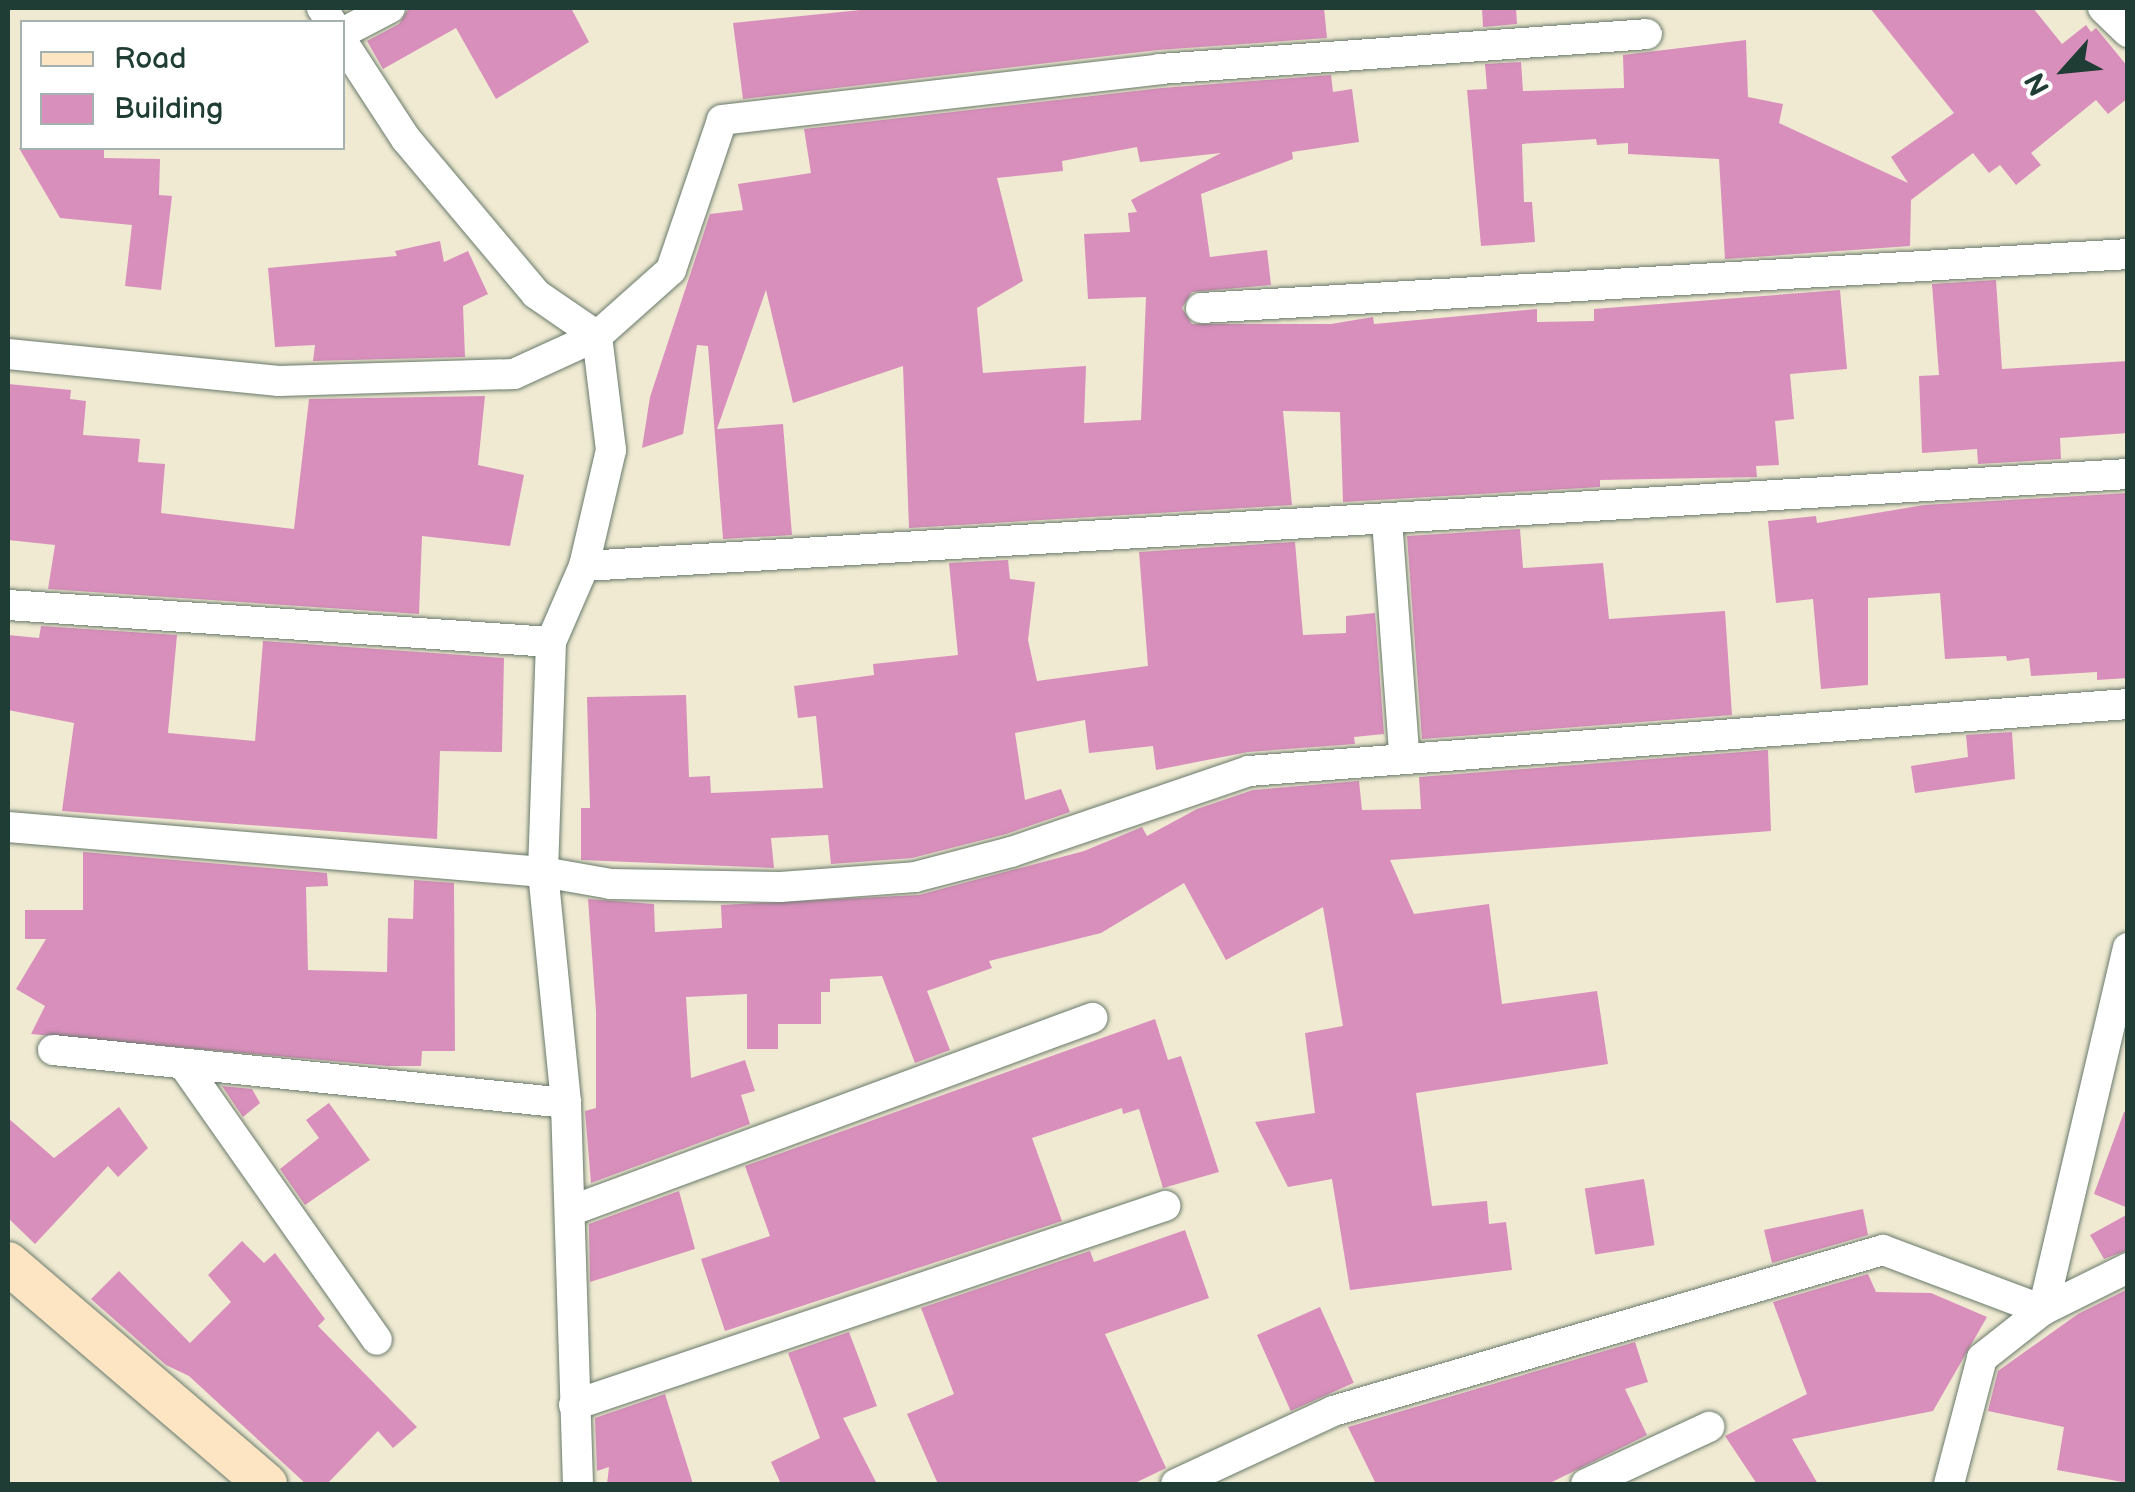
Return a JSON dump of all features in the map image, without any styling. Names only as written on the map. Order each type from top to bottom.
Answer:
[{"type":"street","points":[[345,31],[390,8]]},
{"type":"street","points":[[2102,8],[2128,32]]},
{"type":"street","points":[[8,354],[279,380],[514,374],[597,336],[670,270],[722,120],[1160,69],[1648,34]]},
{"type":"street","points":[[345,46],[406,139],[536,294],[597,336],[610,450],[584,566],[551,642],[543,872],[566,1104],[578,1484]]},
{"type":"street","points":[[1201,308],[2128,254]]},
{"type":"street","points":[[584,566],[2128,474]]},
{"type":"street","points":[[1387,520],[1404,754]]},
{"type":"street","points":[[8,605],[551,642]]},
{"type":"street","points":[[8,827],[543,872],[611,884],[743,887],[915,877],[1011,852],[1248,771],[1404,754],[2128,704]]},
{"type":"street","points":[[2044,1310],[2128,948]]},
{"type":"street","points":[[570,1211],[1092,1018]]},
{"type":"street","points":[[53,1050],[566,1104]]},
{"type":"street","points":[[183,1064],[378,1340]]},
{"type":"street","points":[[574,1405],[1164,1206]]},
{"type":"street","points":[[1176,1484],[1333,1411],[1883,1250],[2044,1310]]},
{"type":"street","points":[[8,1263],[266,1484]]},
{"type":"street","points":[[1949,1484],[1982,1358],[2044,1310],[2128,1268]]},
{"type":"street","points":[[1586,1484],[1710,1427]]},
{"type":"building","points":[[409,8],[571,8],[589,42],[496,99],[456,28],[383,69],[367,41],[399,24]]},
{"type":"building","points":[[880,8],[1324,8],[1327,38],[1158,50],[743,99],[733,23]]},
{"type":"building","points":[[1482,8],[1516,8],[1517,24],[1483,27]]},
{"type":"building","points":[[1870,8],[2033,8],[2062,44],[2086,25],[2091,32],[2096,28],[2128,67],[2128,98],[2108,114],[2096,100],[2031,153],[2041,165],[2016,185],[2000,165],[1989,173],[1973,153],[1911,200],[1910,246],[1725,259],[1719,159],[1628,154],[1628,143],[1597,145],[1596,139],[1522,144],[1524,202],[1532,202],[1535,242],[1481,246],[1467,90],[1487,89],[1485,64],[1521,62],[1523,91],[1624,88],[1623,55],[1746,40],[1748,97],[1783,104],[1779,123],[1908,183],[1891,157],[1954,113]]},
{"type":"building","points":[[1331,75],[1333,92],[1352,89],[1359,142],[1292,152],[1293,159],[1201,194],[1210,257],[1267,250],[1271,285],[1192,292],[1182,308],[1192,324],[1331,324],[1373,317],[1374,324],[1537,309],[1537,322],[1594,321],[1594,309],[1840,290],[1847,369],[1790,374],[1794,419],[1775,421],[1779,465],[1756,466],[1757,477],[1600,480],[1600,487],[1343,502],[1340,412],[1283,411],[1292,505],[909,528],[903,366],[793,403],[766,290],[717,429],[783,424],[792,535],[723,539],[708,346],[697,345],[683,434],[642,448],[650,397],[710,214],[743,210],[738,184],[811,173],[804,129],[1162,88]],"holes":[[[1137,147],[1140,162],[1221,153],[1131,200],[1137,212],[1128,213],[1130,232],[1084,234],[1088,299],[1146,297],[1141,420],[1084,423],[1086,366],[983,373],[977,308],[1023,281],[997,178],[1063,171],[1062,161]]]},
{"type":"building","points":[[20,150],[104,150],[104,158],[160,159],[159,195],[172,196],[161,290],[125,286],[132,225],[60,218]]},
{"type":"building","points":[[440,241],[444,262],[468,251],[488,294],[463,306],[465,357],[313,361],[315,345],[275,347],[268,268],[397,256],[395,251]]},
{"type":"building","points":[[1996,280],[2002,369],[2128,361],[2128,433],[2060,438],[2061,459],[1978,464],[1977,449],[1922,453],[1919,376],[1939,375],[1932,284]]},
{"type":"building","points":[[8,384],[71,390],[70,399],[86,401],[83,435],[140,439],[138,462],[165,464],[161,513],[294,529],[309,399],[485,396],[478,465],[524,475],[510,546],[422,536],[419,614],[48,589],[55,545],[8,540]]},
{"type":"building","points":[[2128,493],[2128,678],[2097,680],[2097,672],[2031,676],[2029,658],[1945,659],[1940,593],[1868,598],[1868,685],[1821,689],[1813,599],[1776,603],[1768,521],[1816,516],[1817,523],[1924,505]]},
{"type":"building","points":[[1520,529],[1523,568],[1603,563],[1609,619],[1725,611],[1732,715],[1422,739],[1407,536]]},
{"type":"building","points":[[1295,542],[1303,635],[1346,633],[1346,616],[1375,613],[1384,734],[1354,737],[1355,744],[1248,752],[1156,770],[1153,746],[1089,753],[1085,720],[1015,733],[1025,800],[1061,789],[1070,812],[1006,834],[912,858],[831,864],[828,835],[771,838],[774,868],[581,860],[581,808],[590,808],[587,697],[686,695],[689,777],[710,776],[711,793],[823,788],[816,716],[798,718],[794,686],[874,675],[873,664],[958,655],[949,563],[1008,560],[1010,579],[1035,582],[1028,640],[1037,681],[1148,666],[1139,552]]},
{"type":"building","points":[[41,626],[177,635],[168,733],[255,741],[263,641],[504,658],[502,752],[440,751],[437,839],[62,811],[74,723],[8,710],[8,635],[39,638]]},
{"type":"building","points":[[2012,732],[2015,779],[1915,793],[1911,766],[1968,757],[1966,735]]},
{"type":"building","points":[[1768,750],[1771,831],[1390,860],[1414,914],[1489,904],[1502,1004],[1597,991],[1608,1064],[1416,1093],[1432,1206],[1487,1201],[1489,1224],[1506,1222],[1512,1270],[1350,1290],[1332,1179],[1288,1187],[1255,1122],[1315,1113],[1305,1033],[1343,1026],[1323,907],[1226,960],[1184,883],[1101,933],[989,961],[992,968],[927,991],[950,1050],[915,1063],[882,976],[830,979],[830,992],[821,992],[821,1024],[778,1024],[778,1049],[747,1049],[747,994],[686,997],[691,1078],[745,1060],[755,1091],[741,1095],[750,1124],[591,1183],[585,1111],[596,1108],[596,1011],[588,899],[654,904],[655,932],[722,928],[721,905],[919,895],[1084,851],[1142,827],[1147,836],[1197,809],[1253,790],[1359,781],[1362,810],[1421,809],[1419,777]]},
{"type":"building","points":[[83,852],[327,873],[328,886],[306,887],[308,970],[387,972],[388,918],[413,919],[414,880],[454,883],[455,1051],[422,1051],[421,1066],[388,1066],[31,1034],[45,1006],[16,989],[46,939],[25,939],[25,910],[83,910]]},
{"type":"building","points":[[1155,1019],[1168,1060],[1181,1056],[1219,1172],[1163,1188],[1139,1109],[1123,1114],[1122,1108],[1032,1138],[1062,1221],[725,1331],[701,1259],[770,1236],[745,1166]]},
{"type":"building","points":[[222,1086],[252,1089],[260,1103],[243,1117]]},
{"type":"building","points":[[329,1103],[370,1160],[305,1205],[280,1169],[319,1138],[306,1120]]},
{"type":"building","points":[[119,1107],[148,1148],[118,1177],[108,1166],[35,1244],[8,1218],[8,1118],[54,1158]]},
{"type":"building","points":[[2124,1112],[2128,1112],[2128,1208],[2094,1194]]},
{"type":"building","points":[[1644,1179],[1654,1245],[1595,1255],[1585,1188]]},
{"type":"building","points":[[679,1191],[695,1249],[590,1282],[589,1224]]},
{"type":"building","points":[[1863,1209],[1868,1235],[1772,1263],[1764,1230]]},
{"type":"building","points":[[2128,1214],[2128,1250],[2104,1259],[2090,1235]]},
{"type":"building","points":[[1185,1230],[1209,1298],[1105,1334],[1166,1468],[1133,1484],[938,1484],[907,1414],[954,1394],[921,1308],[1090,1251],[1094,1262]]},
{"type":"building","points":[[242,1241],[264,1263],[275,1253],[325,1319],[318,1326],[417,1427],[393,1448],[378,1431],[327,1484],[306,1484],[189,1376],[166,1365],[91,1299],[119,1271],[190,1343],[231,1302],[208,1275]]},
{"type":"building","points":[[1868,1274],[1876,1292],[1931,1293],[1987,1317],[1933,1411],[1792,1439],[1818,1484],[1757,1484],[1725,1436],[1807,1394],[1773,1302]]},
{"type":"building","points":[[2128,1289],[2128,1483],[2057,1470],[2064,1427],[1988,1411],[1998,1371],[2078,1314]]},
{"type":"building","points":[[1320,1307],[1354,1383],[1291,1411],[1257,1335]]},
{"type":"building","points":[[849,1332],[877,1406],[843,1418],[877,1484],[781,1484],[771,1462],[820,1438],[788,1353]]},
{"type":"building","points":[[1635,1342],[1648,1382],[1625,1389],[1647,1435],[1548,1484],[1376,1484],[1348,1427]]},
{"type":"building","points":[[665,1394],[693,1484],[607,1484],[609,1467],[597,1471],[595,1418]]}]
